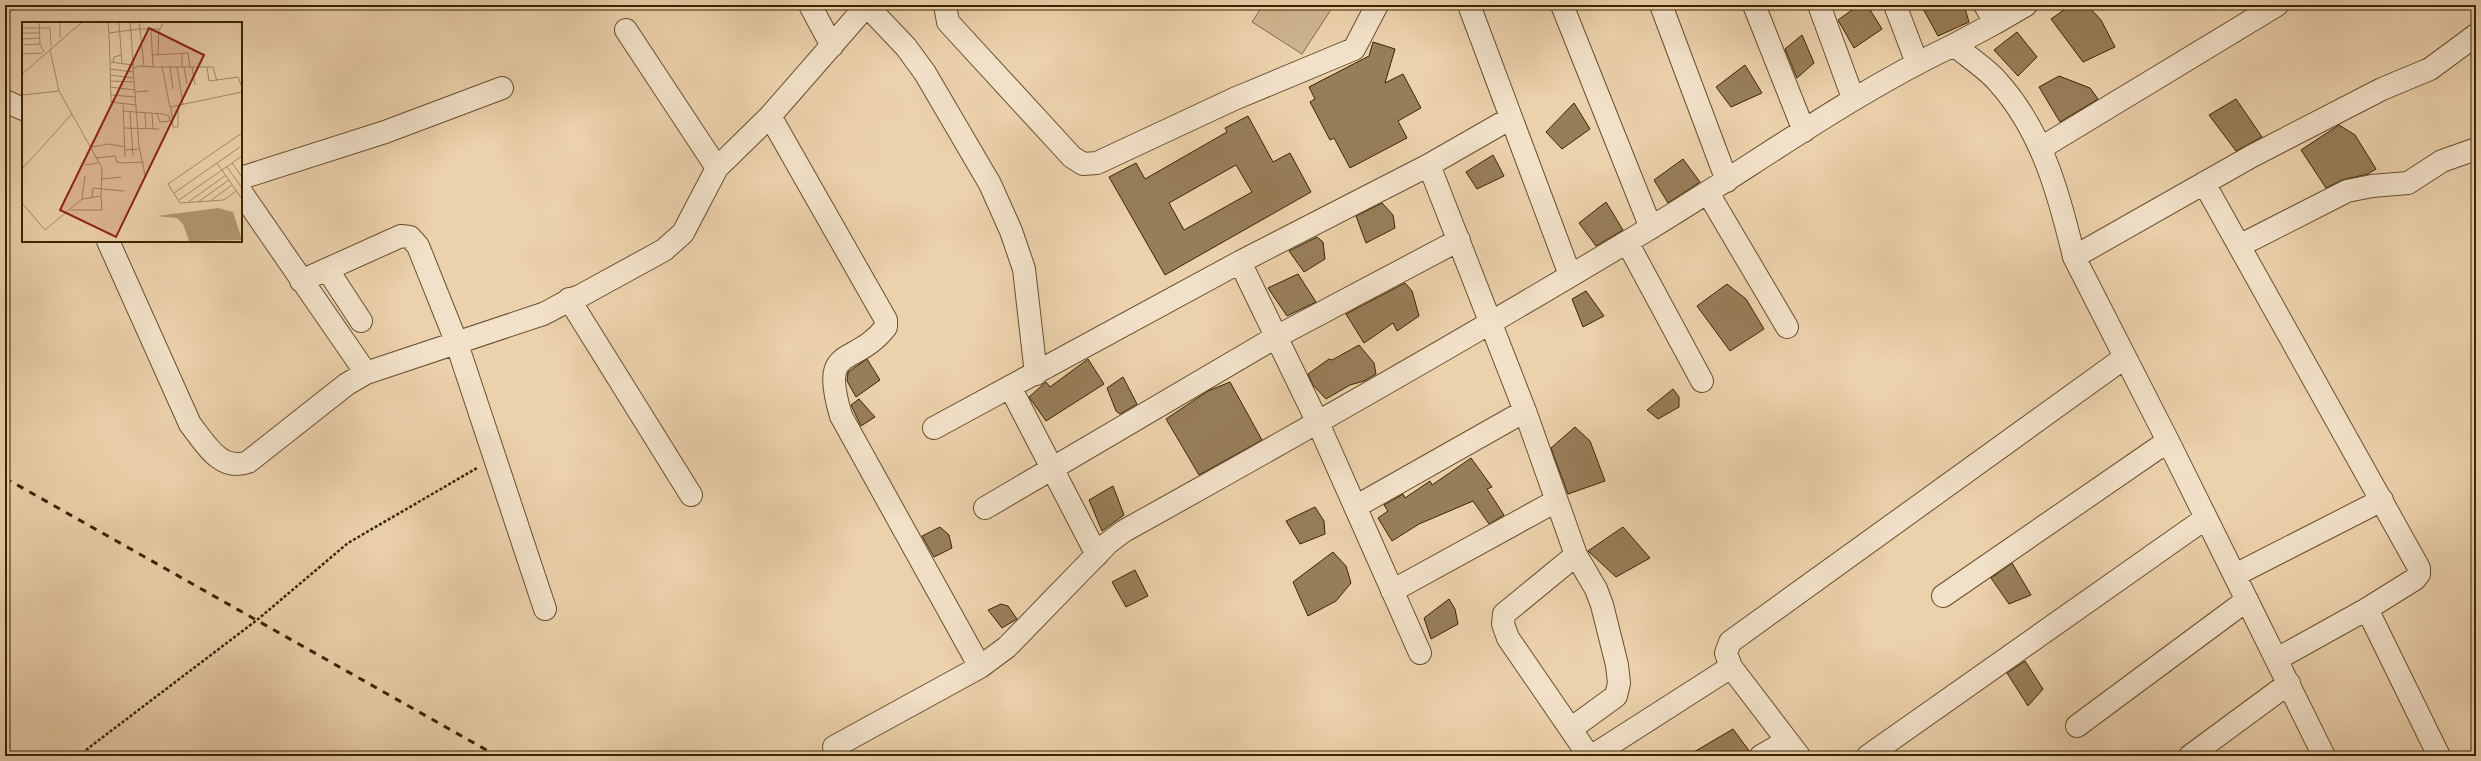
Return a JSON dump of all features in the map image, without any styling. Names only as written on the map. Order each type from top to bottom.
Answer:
[{"type":"street","points":[[810,5],[832,46]]},
{"type":"street","points":[[108,242],[190,424],[209,448],[224,462],[237,466],[248,462],[347,384],[366,373],[543,314],[561,306],[569,299],[580,296],[669,246],[683,233],[717,168],[770,116],[867,5],[906,47],[925,74],[990,184],[1011,231],[1024,269],[1036,374]]},
{"type":"street","points":[[945,5],[948,22],[1072,157],[1083,164],[1097,163],[1234,99],[1354,49],[1377,5]]},
{"type":"street","points":[[1469,5],[1570,275]]},
{"type":"street","points":[[1562,5],[1651,228]]},
{"type":"street","points":[[1661,5],[1727,181]]},
{"type":"street","points":[[1754,5],[1804,131]]},
{"type":"street","points":[[1819,5],[1853,98]]},
{"type":"street","points":[[1895,5],[1917,63]]},
{"type":"street","points":[[834,746],[980,667],[1007,647],[1108,543],[1124,531],[1318,424],[1651,228],[1727,181],[1853,98],[1917,63],[1954,45],[1990,14],[2026,5]]},
{"type":"street","points":[[2041,148],[2277,5]]},
{"type":"street","points":[[626,30],[717,168]]},
{"type":"street","points":[[2074,257],[2252,156],[2382,89],[2430,69],[2476,35]]},
{"type":"street","points":[[1954,45],[1997,81],[2022,111],[2041,148],[2064,214],[2074,257],[2124,358],[2168,440],[2324,756]]},
{"type":"street","points":[[242,178],[386,132],[502,88]]},
{"type":"street","points":[[5,101],[22,109]]},
{"type":"street","points":[[770,116],[886,320],[886,327],[881,334],[842,358],[836,368],[833,380],[834,393],[841,416],[980,667]]},
{"type":"street","points":[[934,428],[1240,262],[1429,165],[1511,118]]},
{"type":"street","points":[[2239,246],[2347,191],[2372,186],[2408,184],[2442,161],[2476,149]]},
{"type":"street","points":[[1429,165],[1525,411],[1576,555],[1596,589],[1608,623],[1620,683],[1616,696],[1572,728]]},
{"type":"street","points":[[2204,183],[2417,562],[2419,574],[2415,579],[2367,609],[2277,659]]},
{"type":"street","points":[[242,193],[366,373]]},
{"type":"street","points":[[1708,193],[1787,327]]},
{"type":"street","points":[[301,281],[401,236],[410,237],[418,246],[456,342],[545,609]]},
{"type":"street","points":[[985,508],[1053,470],[1276,337],[1459,240]]},
{"type":"street","points":[[1627,242],[1702,381]]},
{"type":"street","points":[[1240,262],[1318,424],[1420,653]]},
{"type":"street","points":[[327,269],[360,321]]},
{"type":"street","points":[[569,299],[691,495]]},
{"type":"street","points":[[1761,756],[1793,748],[1731,667],[1726,653],[1730,642],[2124,358]]},
{"type":"street","points":[[1010,387],[1097,555]]},
{"type":"street","points":[[1355,506],[1525,411]]},
{"type":"street","points":[[1943,596],[2168,440]]},
{"type":"street","points":[[2235,575],[2382,500]]},
{"type":"street","points":[[1392,591],[1556,501]]},
{"type":"street","points":[[1868,756],[2206,518]]},
{"type":"street","points":[[1576,555],[1504,614],[1503,624],[1508,638],[1590,756],[1731,667]]},
{"type":"street","points":[[2077,726],[2247,600]]},
{"type":"street","points":[[2367,609],[2439,756]]},
{"type":"street","points":[[2190,756],[2289,683]]},
{"type":"path","points":[[78,756],[257,620],[348,543],[495,458]]},
{"type":"shaded area","points":[[1263,5],[1334,5],[1302,54],[1252,22]]},
{"type":"building","points":[[1859,5],[1867,5],[1882,29],[1854,48],[1838,20]]},
{"type":"building","points":[[1921,5],[1964,5],[1969,22],[1938,36]]},
{"type":"building","points":[[2071,5],[2087,5],[2101,20],[2115,47],[2083,62],[2051,19]]},
{"type":"building","points":[[2017,32],[2037,57],[2018,76],[1994,50]]},
{"type":"building","points":[[1802,35],[1814,63],[1797,78],[1785,49]]},
{"type":"building","points":[[1373,42],[1395,49],[1385,83],[1403,74],[1421,108],[1398,121],[1407,138],[1350,168],[1334,138],[1330,140],[1310,102],[1315,99],[1309,87],[1369,56]]},
{"type":"building","points":[[1745,65],[1762,93],[1731,107],[1716,87]]},
{"type":"building","points":[[2059,76],[2090,88],[2098,99],[2060,122],[2039,87]]},
{"type":"building","points":[[2236,99],[2262,137],[2236,151],[2209,115]]},
{"type":"building","points":[[1574,103],[1590,129],[1562,149],[1546,132]]},
{"type":"building","points":[[1248,116],[1273,162],[1290,153],[1311,192],[1165,275],[1109,177],[1136,163],[1145,179],[1227,132],[1225,128]],"holes":[[[1236,165],[1252,192],[1184,230],[1169,203]]]},
{"type":"building","points":[[2339,125],[2355,135],[2376,169],[2368,174],[2342,180],[2326,188],[2301,150]]},
{"type":"building","points":[[1493,155],[1504,176],[1477,189],[1466,172]]},
{"type":"building","points":[[1683,159],[1700,182],[1668,203],[1654,180]]},
{"type":"building","points":[[1606,202],[1623,230],[1596,246],[1579,223]]},
{"type":"building","points":[[1382,203],[1393,215],[1395,228],[1366,243],[1356,216]]},
{"type":"building","points":[[1317,237],[1323,242],[1325,259],[1304,272],[1289,251]]},
{"type":"building","points":[[1298,274],[1316,302],[1287,316],[1268,288]]},
{"type":"building","points":[[1405,283],[1412,291],[1419,316],[1397,331],[1393,323],[1364,343],[1346,314]]},
{"type":"building","points":[[1727,284],[1746,299],[1764,329],[1730,351],[1697,306]]},
{"type":"building","points":[[1586,291],[1604,316],[1583,327],[1572,299]]},
{"type":"building","points":[[1359,345],[1374,363],[1376,374],[1364,381],[1350,385],[1326,399],[1313,385],[1308,374],[1329,359],[1332,360]]},
{"type":"building","points":[[867,359],[880,380],[856,397],[847,381],[848,372]]},
{"type":"building","points":[[1088,359],[1104,384],[1046,421],[1029,397],[1046,382],[1050,387]]},
{"type":"building","points":[[1123,377],[1137,404],[1120,414],[1116,411],[1107,388]]},
{"type":"building","points":[[1230,382],[1262,440],[1199,475],[1166,419],[1208,391]]},
{"type":"building","points":[[1673,389],[1679,397],[1679,407],[1658,419],[1647,410]]},
{"type":"building","points":[[859,399],[875,417],[861,426],[851,405]]},
{"type":"building","points":[[1575,427],[1590,441],[1605,481],[1568,494],[1551,448]]},
{"type":"building","points":[[1471,458],[1492,487],[1487,489],[1504,515],[1489,524],[1473,501],[1419,524],[1392,541],[1378,518],[1388,511],[1384,505],[1403,494],[1405,498],[1430,481],[1432,485]]},
{"type":"building","points":[[1113,486],[1124,515],[1102,531],[1089,500]]},
{"type":"building","points":[[1315,507],[1324,521],[1325,534],[1300,544],[1286,521]]},
{"type":"building","points":[[940,527],[949,535],[952,548],[934,557],[922,536]]},
{"type":"building","points":[[1623,527],[1650,558],[1616,577],[1588,551]]},
{"type":"building","points":[[1333,552],[1346,566],[1351,583],[1336,601],[1308,616],[1293,582]]},
{"type":"building","points":[[2012,563],[2031,595],[2009,604],[1991,578]]},
{"type":"building","points":[[1135,570],[1148,596],[1126,607],[1112,582]]},
{"type":"building","points":[[1449,599],[1455,609],[1458,624],[1431,639],[1424,618]]},
{"type":"building","points":[[1001,604],[1008,606],[1017,619],[1002,628],[988,610]]},
{"type":"building","points":[[2025,661],[2043,689],[2028,706],[2007,673]]},
{"type":"building","points":[[1733,729],[1750,752],[1749,756],[1687,756]]},
{"type":"railway","points":[[5,478],[497,756]]}]
